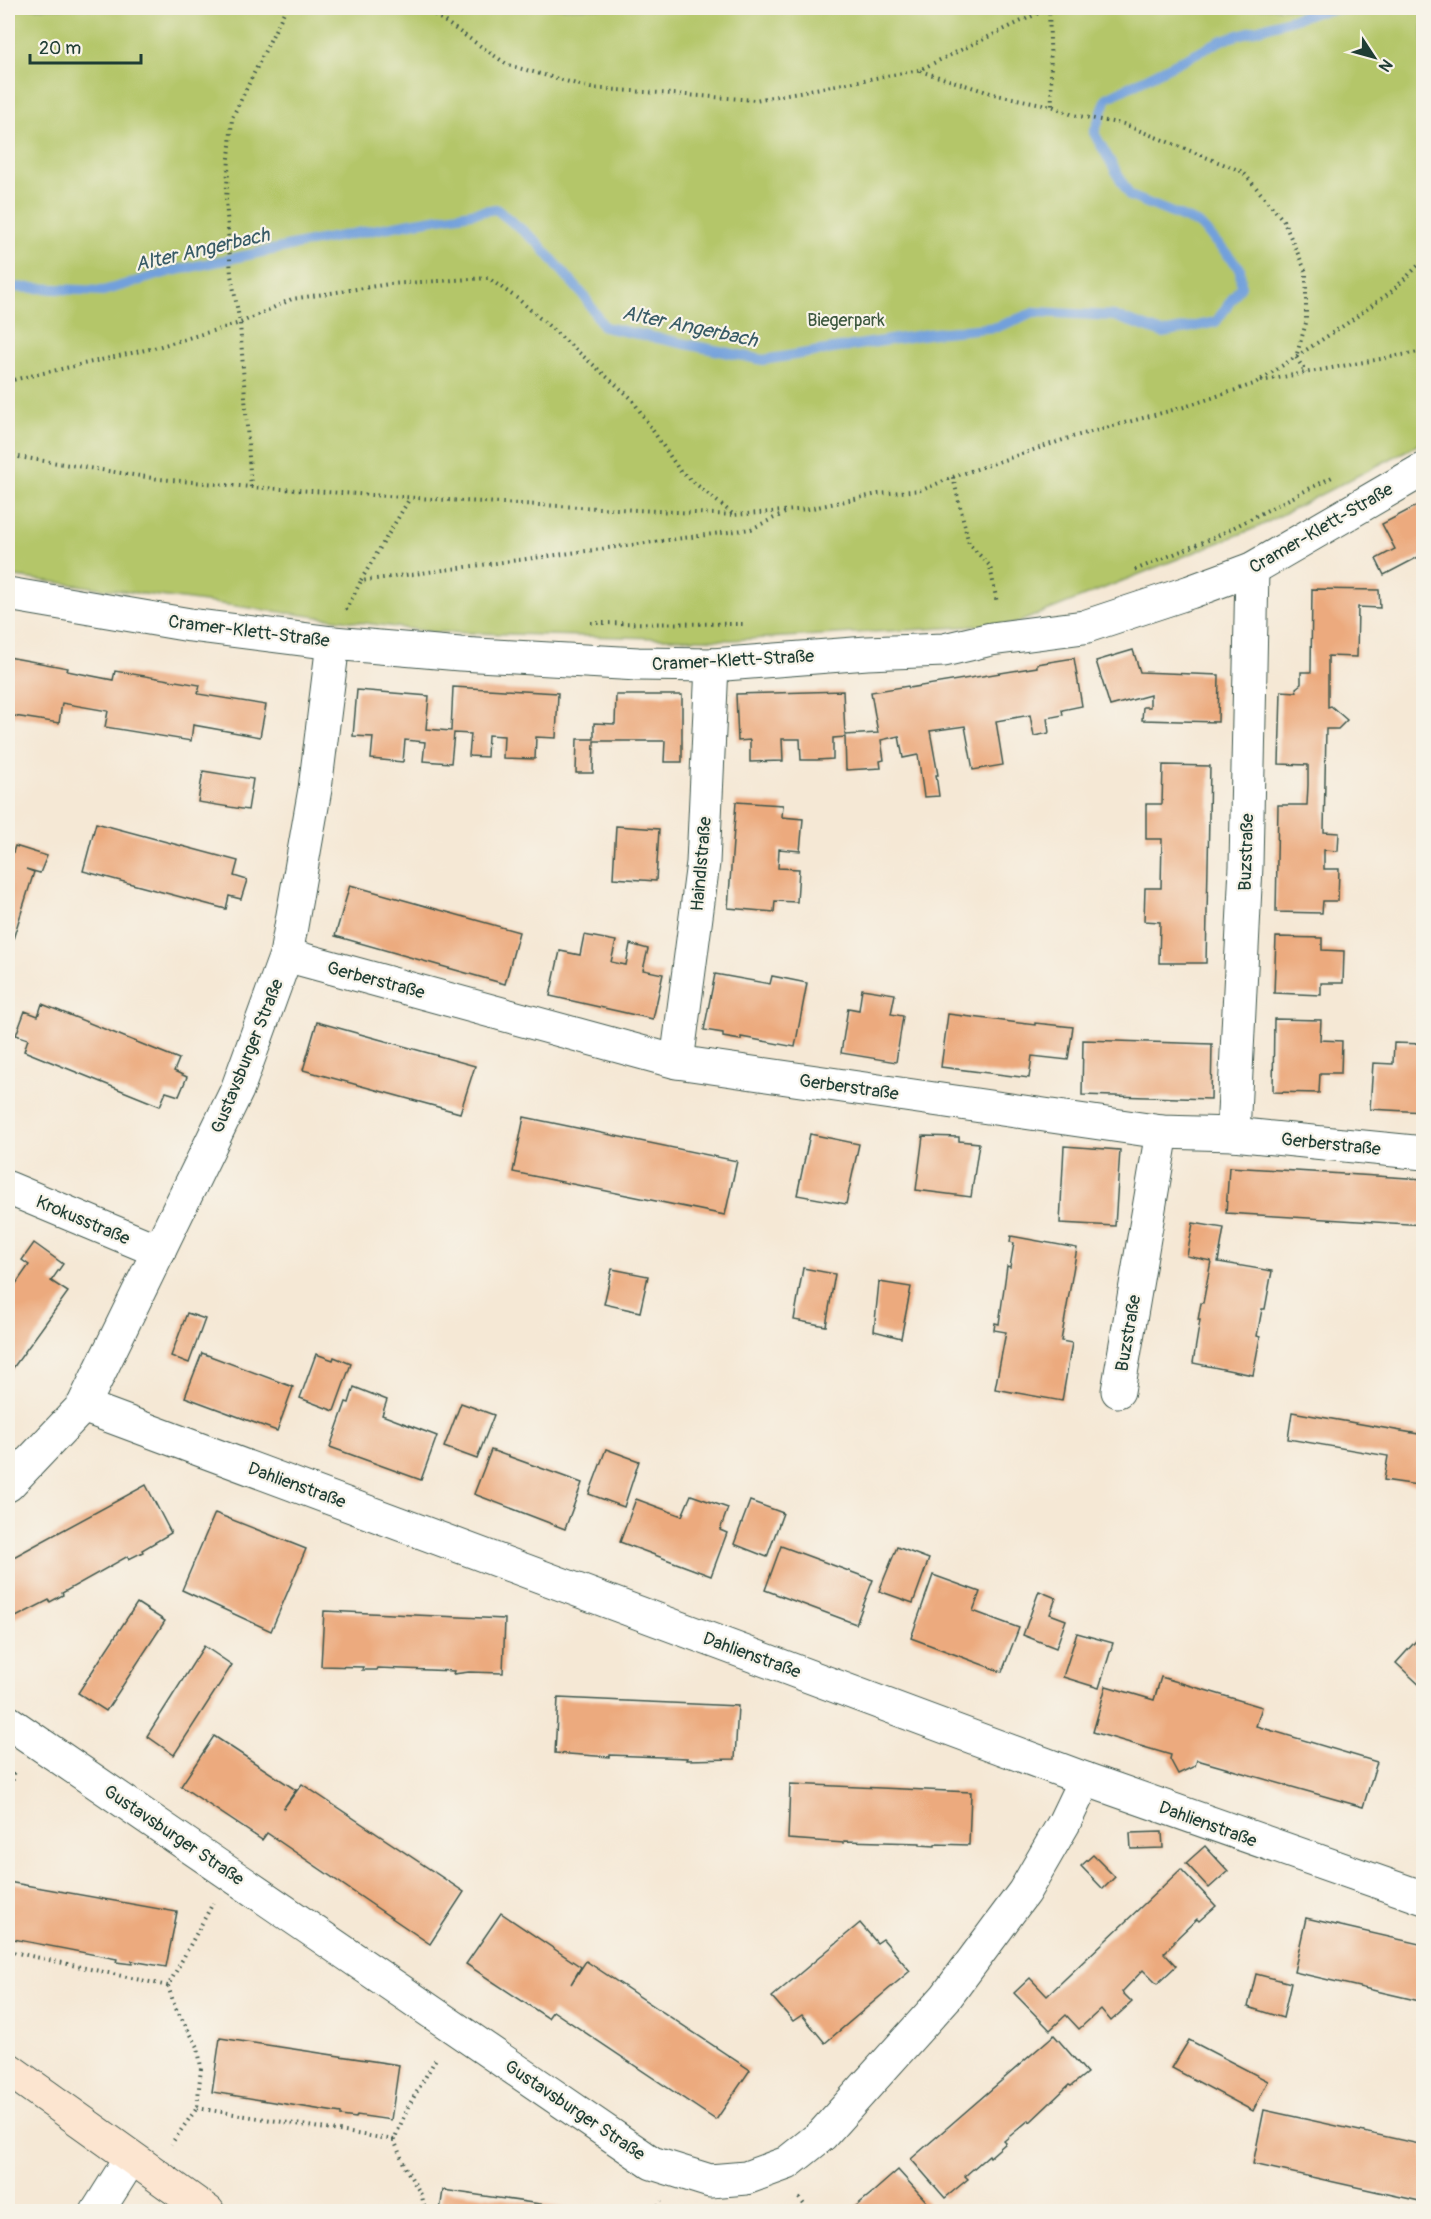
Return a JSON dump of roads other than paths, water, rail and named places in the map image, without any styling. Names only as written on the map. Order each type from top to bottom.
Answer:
[{"type":"main road","points":[[8,2069],[208,2211]]},
{"type":"street","name":"Cramer-Klett-Straße","points":[[8,594],[190,625],[460,654],[712,665],[867,653],[944,650],[991,639],[1084,627],[1252,569],[1424,469]]},
{"type":"street","name":"Buzstraße","points":[[1233,1134],[1246,866],[1252,569]]},
{"type":"street","name":"Gustavsburger Straße","points":[[8,1485],[83,1406],[237,1090],[286,955],[315,789],[333,642]]},
{"type":"street","name":"Haindlstraße","points":[[677,1062],[703,863],[712,665]]},
{"type":"street","name":"Gerberstraße","points":[[286,955],[677,1062],[1161,1132],[1233,1134],[1424,1153]]},
{"type":"street","name":"Buzstraße","points":[[1118,1391],[1161,1132]]},
{"type":"street","name":"Krokusstraße","points":[[8,1188],[159,1251]]},
{"type":"street","name":"Dahlienstraße","points":[[83,1406],[1085,1779],[1424,1898]]},
{"type":"street","name":"Gustavsburger Straße","points":[[8,1722],[652,2163],[710,2181],[746,2178],[787,2163],[822,2135],[946,1997],[1024,1892],[1064,1823],[1085,1779]]},
{"type":"street","points":[[97,2211],[141,2165]]},
{"type":"waterway","name":"Alter Angerbach","points":[[8,287],[103,291],[172,271],[310,242],[496,209],[537,242],[584,296],[604,327],[763,360],[934,333],[997,327],[1036,312],[1114,316],[1163,333],[1216,322],[1241,286],[1240,268],[1199,224],[1130,196],[1094,133],[1107,98],[1222,40],[1316,12],[1343,8]]},
{"type":"park label","name":"Biegerpark","points":[[846,320]]}]
